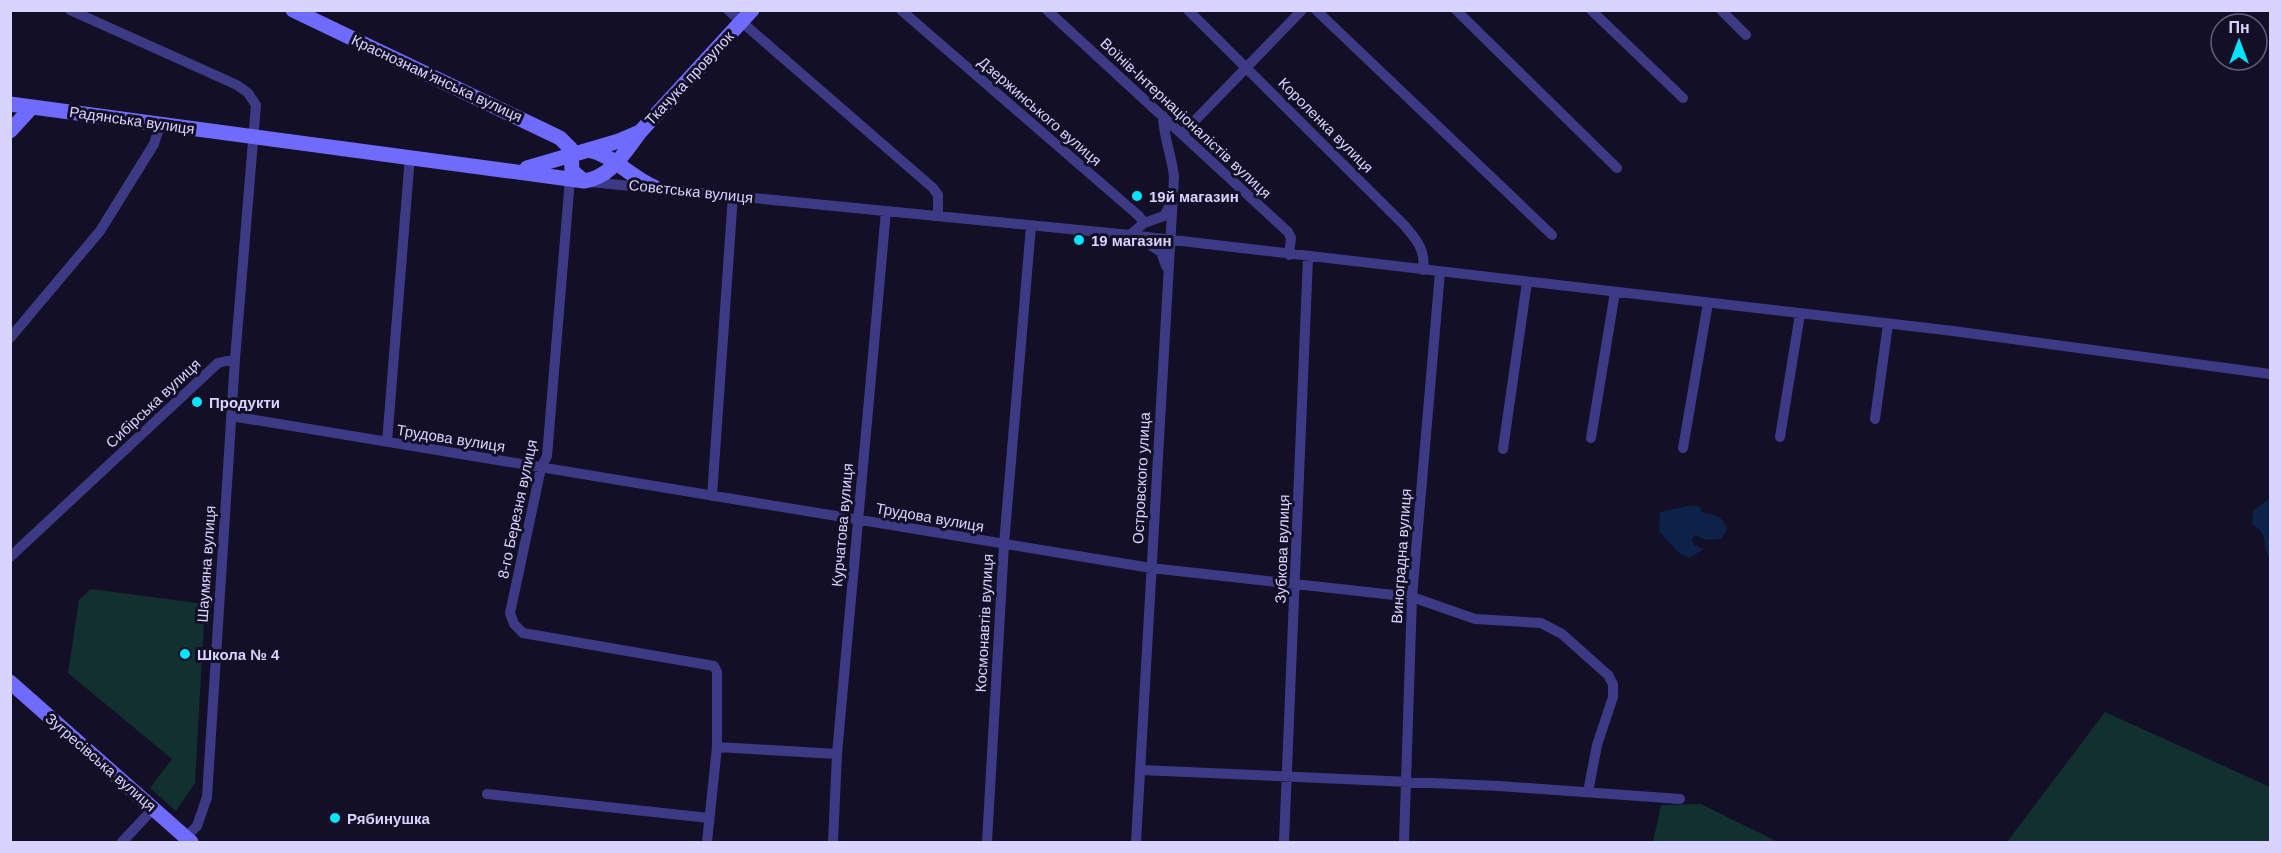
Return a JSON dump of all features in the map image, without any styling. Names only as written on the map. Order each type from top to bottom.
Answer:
[{"type":"street","points":[[70,10],[237,85],[248,93],[256,105],[235,359]]},
{"type":"street","name":"Краснознамʼянська вулиця","points":[[293,10],[538,125],[560,138],[571,149],[573,155]]},
{"type":"street","points":[[728,10],[933,188],[938,195],[938,216]]},
{"type":"street","name":"Ткачука провулок","points":[[518,171],[640,132],[752,10]]},
{"type":"street","name":"Дзержинського вулиця","points":[[901,10],[1144,223]]},
{"type":"street","name":"Воїнів-Інтернаціоналістів вулиця","points":[[1047,10],[1288,232],[1291,238],[1289,255]]},
{"type":"street","name":"Короленка вулиця","points":[[1188,10],[1247,66],[1404,225],[1420,245],[1425,259],[1424,270]]},
{"type":"street","points":[[1182,134],[1302,10]]},
{"type":"street","points":[[1316,10],[1552,235]]},
{"type":"street","points":[[1456,10],[1617,168]]},
{"type":"street","points":[[1591,10],[1683,98]]},
{"type":"street","points":[[1721,10],[1746,35]]},
{"type":"street","name":"Радянська вулиця","points":[[10,104],[254,136]]},
{"type":"street","points":[[10,131],[32,107]]},
{"type":"street","name":"Островского улица","points":[[1136,843],[1173,200],[1172,156],[1163,128],[1163,116]]},
{"type":"street","points":[[10,338],[100,231],[154,144],[160,125]]},
{"type":"street","points":[[573,155],[572,171],[577,180],[600,177],[615,164],[640,132]]},
{"type":"street","name":"Совєтська вулиця","points":[[254,136],[577,180],[1130,235],[1888,324],[2271,374]]},
{"type":"street","points":[[588,150],[598,152],[630,175],[654,187]]},
{"type":"street","points":[[387,442],[410,156]]},
{"type":"street","name":"8-го Березня вулиця","points":[[577,180],[547,456],[541,468],[510,613],[514,624],[524,633],[714,666],[717,672],[717,747]]},
{"type":"street","points":[[712,496],[733,195]]},
{"type":"street","points":[[1168,279],[1161,252],[1130,235],[1144,223],[1164,216],[1173,200]]},
{"type":"street","name":"Курчатова вулиця","points":[[833,843],[837,754],[886,211]]},
{"type":"street","name":"Космонавтів вулиця","points":[[987,843],[1004,544],[1031,226]]},
{"type":"street","name":"Зубкова вулиця","points":[[1284,843],[1308,257]]},
{"type":"street","name":"Виноградна вулиця","points":[[1404,843],[1412,597],[1440,272]]},
{"type":"street","points":[[1503,449],[1527,282]]},
{"type":"street","points":[[1591,438],[1615,292]]},
{"type":"street","points":[[1683,448],[1708,303]]},
{"type":"street","points":[[1780,437],[1800,314]]},
{"type":"street","points":[[1875,419],[1888,324]]},
{"type":"street","name":"Шаумяна вулиця","points":[[188,840],[197,826],[207,797],[235,359]]},
{"type":"street","name":"Сибірська вулиця","points":[[10,557],[218,363],[235,359]]},
{"type":"street","name":"Трудова вулиця","points":[[231,416],[1151,568],[1412,597],[1475,619],[1541,623],[1562,634],[1608,675],[1613,684],[1613,697],[1598,745],[1588,792]]},
{"type":"street","name":"Зугресівська вулиця","points":[[10,682],[188,840]]},
{"type":"street","points":[[707,843],[717,747],[837,754]]},
{"type":"street","points":[[1141,770],[1406,781],[1680,799]]},
{"type":"street","points":[[487,794],[709,818]]},
{"type":"street","points":[[122,843],[153,809]]},
{"type":"green space","points":[[91,589],[205,604],[195,783],[176,811],[150,788],[172,759],[68,673],[79,600]]},
{"type":"green space","points":[[2105,712],[2270,787],[2270,842],[2007,842]]},
{"type":"green space","points":[[1701,804],[1778,842],[1653,842],[1661,805]]},
{"type":"water","points":[[2270,498],[2270,558],[2261,533],[2252,524],[2253,511]]},
{"type":"water","points":[[1699,506],[1702,512],[1718,517],[1724,521],[1727,530],[1722,538],[1714,540],[1694,535],[1692,539],[1694,545],[1704,549],[1689,558],[1678,552],[1659,531],[1660,512]]},
{"type":"place","name":"19й магазин","points":[[1137,196]]},
{"type":"place","name":"19 магазин","points":[[1079,240]]},
{"type":"place","name":"Продукти","points":[[197,402]]},
{"type":"place","name":"Школа № 4","points":[[185,654]]},
{"type":"place","name":"Рябинушка","points":[[335,818]]}]
